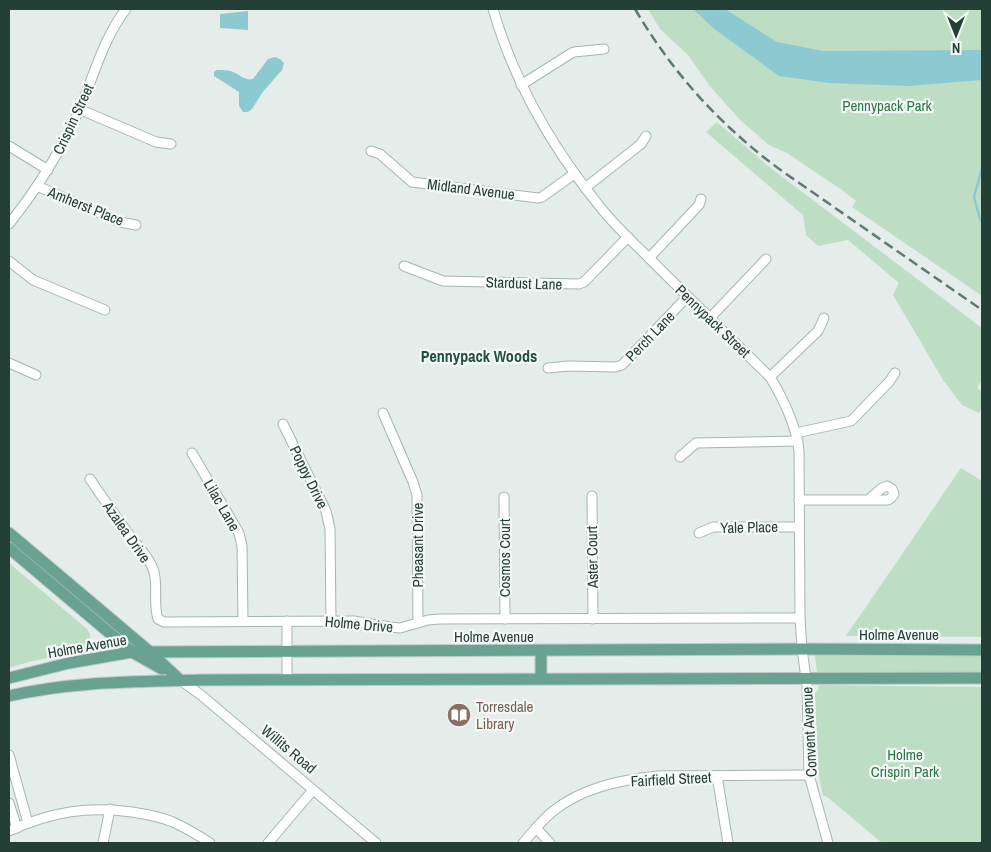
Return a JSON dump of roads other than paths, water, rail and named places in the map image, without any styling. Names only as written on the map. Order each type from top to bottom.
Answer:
[{"type":"main road","name":"Willits Road","points":[[9,533],[150,652],[180,680]]},
{"type":"main road","name":"Willits Road","points":[[9,548],[132,652],[180,680]]},
{"type":"main road","name":"Holme Avenue","points":[[9,678],[62,665],[132,652],[982,650]]},
{"type":"main road","points":[[541,651],[541,678]]},
{"type":"main road","points":[[9,696],[34,690],[77,684],[180,680],[982,678]]},
{"type":"street","name":"Crispin Street","points":[[9,224],[48,170],[65,140],[112,30],[126,9]]},
{"type":"street","name":"Pennypack Street","points":[[493,9],[521,85],[537,115],[574,174],[602,209],[628,237],[770,377],[784,403],[797,437],[800,618],[806,679]]},
{"type":"street","points":[[521,85],[574,52],[604,49]]},
{"type":"street","points":[[79,110],[156,142],[171,144]]},
{"type":"street","points":[[585,188],[641,144],[646,136]]},
{"type":"street","name":"Amherst Place","points":[[9,146],[48,170]]},
{"type":"street","name":"Midland Avenue","points":[[371,151],[380,154],[412,182],[538,198],[574,174]]},
{"type":"street","name":"Amherst Place","points":[[37,186],[120,222],[136,225]]},
{"type":"street","points":[[649,258],[702,199]]},
{"type":"street","name":"Stardust Lane","points":[[404,266],[443,281],[579,284],[584,282],[628,237]]},
{"type":"street","points":[[710,318],[766,258]]},
{"type":"street","points":[[9,261],[33,280],[105,310]]},
{"type":"street","name":"Perch Lane","points":[[548,368],[569,366],[615,367],[622,365],[687,297]]},
{"type":"street","points":[[770,377],[818,331],[824,318]]},
{"type":"street","points":[[9,363],[36,375]]},
{"type":"street","points":[[680,457],[696,443],[797,437],[851,421],[889,382],[895,373]]},
{"type":"street","name":"Pheasant Drive","points":[[382,413],[417,495],[418,623]]},
{"type":"street","name":"Poppy Drive","points":[[283,424],[326,512],[330,529],[331,621]]},
{"type":"street","name":"Lilac Lane","points":[[192,453],[239,533],[242,546],[243,621]]},
{"type":"street","name":"Azalea Drive","points":[[90,479],[149,560],[154,570],[156,613],[158,619]]},
{"type":"street","name":"Aster Court","points":[[592,496],[593,619]]},
{"type":"street","name":"Cosmos Court","points":[[504,497],[504,619]]},
{"type":"street","points":[[799,500],[868,500]]},
{"type":"street","name":"Yale Place","points":[[699,533],[713,527],[799,527]]},
{"type":"street","name":"Holme Drive","points":[[158,619],[164,622],[354,621],[390,628],[400,628],[428,620],[800,618]]},
{"type":"street","points":[[287,621],[287,679]]},
{"type":"street","name":"Convent Avenue","points":[[806,679],[809,775],[828,843]]},
{"type":"street","name":"Willits Road","points":[[180,680],[201,695],[376,843]]},
{"type":"street","points":[[9,755],[28,823]]},
{"type":"street","name":"Fairfield Street","points":[[523,843],[552,812],[587,792],[606,785],[657,776],[809,775]]},
{"type":"street","points":[[717,776],[728,843]]},
{"type":"street","points":[[268,843],[313,790]]},
{"type":"street","points":[[9,803],[13,829],[55,814],[79,810],[110,809],[142,813],[172,822],[210,843]]},
{"type":"street","points":[[104,843],[110,809]]},
{"type":"street","points":[[536,828],[550,843]]},
{"type":"water","points":[[693,9],[725,9],[777,42],[823,51],[982,50],[982,80],[908,86],[829,83],[779,76],[713,28]]},
{"type":"water","points":[[248,11],[248,30],[220,28],[220,14]]},
{"type":"water","points":[[275,57],[284,63],[282,70],[248,112],[243,112],[239,106],[239,92],[214,76],[216,70],[225,70],[253,79],[268,59]]},
{"type":"waterway","points":[[982,168],[974,197],[982,221]]},
{"type":"railway","points":[[635,9],[678,72],[717,116],[743,140],[782,171],[982,310]]},
{"type":"place","name":"Torresdale Library","points":[[459,715]]},
{"type":"district","name":"Pennypack Woods","points":[[479,356]]},
{"type":"park label","name":"Pennypack Park","points":[[887,105]]},
{"type":"park label","name":"Holme Crispin Park","points":[[905,762]]}]
